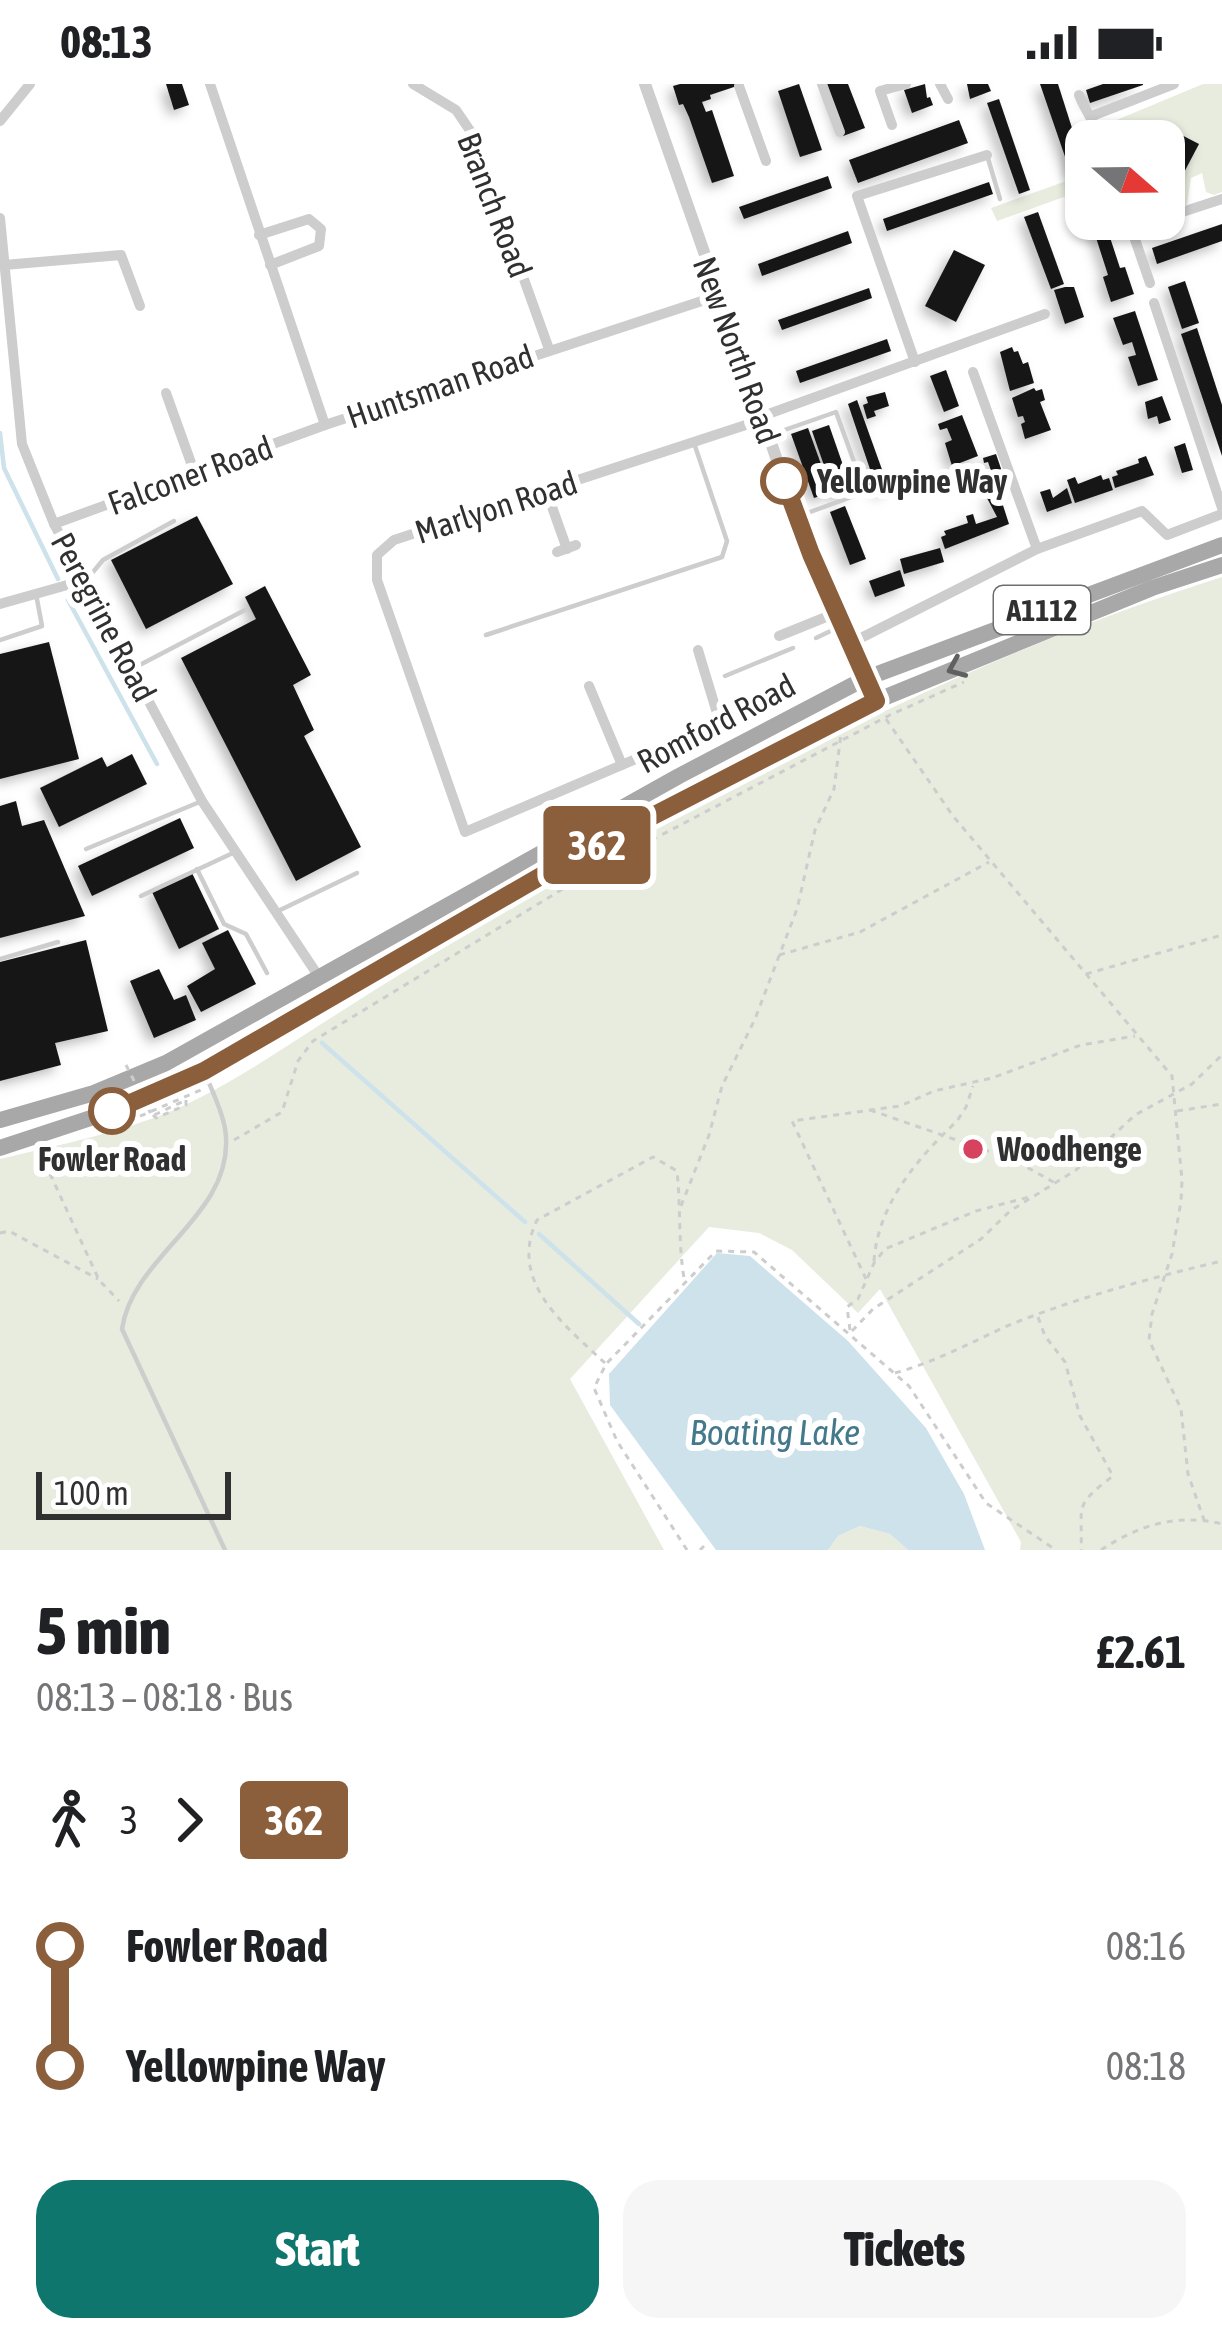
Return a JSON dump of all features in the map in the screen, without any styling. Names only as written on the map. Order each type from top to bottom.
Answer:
[{"type":"main road","name":"Romford Road","points":[[0,1120],[94,1093],[194,1048],[637,798],[864,680],[1222,545]]},
{"type":"main road","name":"Romford Road","points":[[0,1148],[207,1079],[579,854],[837,721],[881,710],[1152,588],[1222,565]]},
{"type":"main road","points":[[864,680],[881,710]]},
{"type":"street","points":[[0,121],[31,84]]},
{"type":"street","name":"Huntsman Road","points":[[210,84],[326,425],[717,296]]},
{"type":"street","name":"Branch Road","points":[[413,84],[456,110],[471,132],[549,349]]},
{"type":"street","name":"New North Road","points":[[644,84],[767,436],[864,680]]},
{"type":"street","points":[[822,84],[840,132]]},
{"type":"street","points":[[892,125],[879,87],[906,84]]},
{"type":"street","points":[[940,84],[948,100]]},
{"type":"street","points":[[1092,116],[1174,84]]},
{"type":"street","points":[[740,86],[766,161]]},
{"type":"street","points":[[1078,95],[1093,120]]},
{"type":"street","points":[[915,362],[857,196],[987,155]]},
{"type":"street","points":[[1185,212],[1222,199]]},
{"type":"street","name":"Peregrine Road","points":[[0,218],[22,444],[54,524],[202,801],[319,977]]},
{"type":"street","points":[[259,235],[309,219],[321,229],[319,246],[270,265]]},
{"type":"street","points":[[1135,240],[1150,283]]},
{"type":"street","points":[[4,265],[121,255],[140,306]]},
{"type":"street","points":[[849,644],[1037,549],[1142,511],[1167,535],[1222,511],[1216,468],[1154,304]]},
{"type":"street","points":[[761,418],[1045,314]]},
{"type":"street","points":[[973,372],[1037,549]]},
{"type":"street","points":[[166,394],[194,474]]},
{"type":"street","name":"Marlyon Road","points":[[622,765],[465,832],[377,580],[376,555],[394,540],[761,418]]},
{"type":"street","name":"Falconer Road","points":[[54,524],[326,425]]},
{"type":"street","points":[[546,490],[567,549]]},
{"type":"street","points":[[0,604],[83,578]]},
{"type":"street","points":[[779,636],[839,620]]},
{"type":"street","points":[[589,686],[622,765],[720,723],[698,650]]},
{"type":"lane","points":[[987,155],[1000,200]]},
{"type":"lane","points":[[767,436],[836,412],[865,492],[797,517]]},
{"type":"lane","points":[[486,635],[722,557],[727,541],[693,442]]},
{"type":"lane","points":[[83,578],[103,560],[174,521]]},
{"type":"lane","points":[[0,640],[42,626],[36,594]]},
{"type":"lane","points":[[132,669],[245,610]]},
{"type":"lane","points":[[816,638],[839,620]]},
{"type":"lane","points":[[725,676],[793,648]]},
{"type":"lane","points":[[86,849],[202,801]]},
{"type":"lane","points":[[141,896],[235,852]]},
{"type":"lane","points":[[197,869],[224,924],[246,934],[267,973]]},
{"type":"lane","points":[[274,913],[357,874]]},
{"type":"lane","points":[[0,958],[58,942]]},
{"type":"lane","points":[[194,1048],[226,1131],[226,1158],[208,1201],[125,1305],[122,1329],[225,1550]]},
{"type":"path","points":[[226,1145],[282,1112],[298,1061],[313,1041],[589,873],[840,743],[881,710],[971,679]]},
{"type":"path","points":[[881,710],[991,862],[1172,1076],[1182,1180],[1172,1254],[1152,1314],[1149,1340],[1181,1409],[1188,1474],[1204,1520]]},
{"type":"path","points":[[685,1280],[677,1234],[681,1206],[722,1086],[755,1019],[797,909],[815,830],[834,789],[840,743],[837,721]]},
{"type":"path","points":[[778,955],[860,932],[991,862]]},
{"type":"path","points":[[1084,974],[1222,935]]},
{"type":"path","points":[[866,1280],[792,1121],[900,1106],[934,1091],[1082,1046],[1137,1036]]},
{"type":"path","points":[[850,1332],[873,1309],[1076,1170],[1135,1115],[1192,1084],[1222,1055]]},
{"type":"path","points":[[127,1065],[152,1116],[186,1099],[186,1105],[156,1118],[152,1113],[207,1079]]},
{"type":"path","points":[[874,1263],[875,1243],[892,1195],[966,1107],[974,1082]]},
{"type":"path","points":[[1175,1111],[1222,1104]]},
{"type":"path","points":[[868,1110],[1014,1160],[1055,1183]]},
{"type":"path","points":[[39,1151],[99,1280],[125,1305]]},
{"type":"path","points":[[606,1364],[546,1305],[526,1258],[538,1220],[652,1157],[677,1171],[681,1206]]},
{"type":"path","points":[[850,1332],[847,1307],[858,1299],[885,1249],[976,1211],[1039,1193]]},
{"type":"path","points":[[0,1233],[9,1232],[99,1280]]},
{"type":"path","points":[[687,1550],[617,1441],[594,1388],[606,1364],[716,1251],[754,1252],[850,1332],[909,1386],[986,1502],[1056,1550]]},
{"type":"path","points":[[895,1374],[1037,1315],[1165,1274],[1222,1262]]},
{"type":"path","points":[[1037,1315],[1045,1336],[1064,1361],[1080,1416],[1113,1476],[1089,1494],[1078,1518],[1081,1550]]},
{"type":"path","points":[[1101,1550],[1128,1532],[1165,1521],[1222,1524]]},
{"type":"shaded area","points":[[1203,84],[1222,84],[1222,192],[1206,192],[1202,173],[1191,178],[1185,206],[1185,120],[1117,120]]},
{"type":"shaded area","points":[[1065,182],[1065,197],[997,221],[991,208]]},
{"type":"shaded area","points":[[1222,577],[1222,1550],[1020,1550],[1021,1542],[880,1289],[858,1313],[792,1250],[759,1233],[709,1227],[570,1379],[664,1550],[0,1550],[0,1159],[110,1132],[193,1101],[477,928],[764,771],[1035,645]]},
{"type":"shaded area","points":[[860,1526],[890,1534],[908,1550],[828,1550],[838,1536]]},
{"type":"water","name":"Boating Lake","points":[[717,1253],[750,1256],[848,1341],[926,1428],[964,1494],[985,1550],[908,1550],[890,1534],[860,1526],[838,1536],[828,1550],[716,1550],[610,1405],[609,1374]]},
{"type":"building","points":[[166,84],[182,84],[189,105],[174,110]]},
{"type":"building","points":[[743,84],[702,102],[706,112],[712,110],[734,176],[712,183],[689,117],[683,104],[679,105],[673,86]]},
{"type":"building","points":[[799,84],[822,150],[800,157],[778,91]]},
{"type":"building","points":[[827,84],[848,84],[865,128],[843,136]]},
{"type":"building","points":[[925,84],[933,105],[912,113],[904,90]]},
{"type":"building","points":[[967,84],[988,84],[991,91],[970,99]]},
{"type":"building","points":[[1040,84],[1058,84],[1069,120],[1065,120],[1065,157]]},
{"type":"building","points":[[1103,84],[1143,85],[1090,103],[1086,90]]},
{"type":"building","points":[[999,99],[1030,190],[1019,194],[987,103]]},
{"type":"building","points":[[959,120],[968,143],[858,183],[849,160]]},
{"type":"building","points":[[1185,137],[1199,144],[1185,171]]},
{"type":"building","points":[[828,176],[832,188],[744,219],[739,207]]},
{"type":"building","points":[[989,182],[993,194],[887,231],[883,219]]},
{"type":"building","points":[[1038,212],[1064,284],[1051,289],[1024,217]]},
{"type":"building","points":[[1222,224],[1222,241],[1157,264],[1152,248]]},
{"type":"building","points":[[848,231],[852,243],[762,276],[758,264]]},
{"type":"building","points":[[1097,240],[1111,240],[1134,294],[1111,302],[1103,277],[1108,275]]},
{"type":"building","points":[[954,250],[985,265],[956,322],[925,306]]},
{"type":"building","points":[[1185,281],[1199,323],[1182,329],[1168,287]]},
{"type":"building","points":[[1074,287],[1084,317],[1065,324],[1054,290]]},
{"type":"building","points":[[869,288],[872,298],[782,330],[778,320]]},
{"type":"building","points":[[1135,311],[1158,380],[1138,386],[1128,357],[1136,355],[1132,342],[1123,345],[1113,318]]},
{"type":"building","points":[[1197,328],[1222,405],[1222,456],[1181,334]]},
{"type":"building","points":[[887,339],[891,351],[800,383],[796,371]]},
{"type":"building","points":[[1012,347],[1023,364],[1028,362],[1034,383],[1010,391],[1000,352]]},
{"type":"building","points":[[946,370],[959,406],[944,412],[930,376]]},
{"type":"building","points":[[1042,389],[1045,400],[1040,402],[1051,430],[1025,439],[1021,424],[1025,422],[1023,416],[1018,417],[1012,398]]},
{"type":"building","points":[[885,392],[889,406],[867,419],[866,397]]},
{"type":"building","points":[[1162,396],[1171,420],[1159,424],[1157,416],[1148,419],[1145,402]]},
{"type":"building","points":[[857,400],[889,489],[878,493],[848,404]]},
{"type":"building","points":[[962,415],[978,456],[952,466],[945,443],[952,440],[947,428],[940,430],[938,424]]},
{"type":"building","points":[[829,425],[852,491],[835,497],[812,431]]},
{"type":"building","points":[[808,428],[831,492],[814,498],[791,434]]},
{"type":"building","points":[[1185,443],[1193,470],[1182,473],[1174,447]]},
{"type":"building","points":[[996,454],[1009,492],[1000,496],[1009,524],[945,549],[944,531],[968,523],[966,516],[973,514],[976,524],[997,517],[987,498],[999,494],[983,458]]},
{"type":"building","points":[[1146,456],[1154,475],[1115,488],[1112,477],[1118,475],[1116,471]]},
{"type":"building","points":[[1101,475],[1103,480],[1109,478],[1113,490],[1075,503],[1067,480],[1075,477],[1078,484]]},
{"type":"building","points":[[1067,488],[1072,503],[1047,512],[1040,492],[1050,489],[1053,498]]},
{"type":"building","points":[[845,506],[866,559],[850,565],[830,512]]},
{"type":"building","points":[[197,516],[233,584],[146,629],[111,560]]},
{"type":"building","points":[[940,548],[944,562],[904,574],[900,559]]},
{"type":"building","points":[[900,570],[905,586],[875,597],[869,581]]},
{"type":"building","points":[[265,586],[311,675],[293,685],[314,730],[304,736],[361,847],[296,881],[181,658],[256,619],[245,597]]},
{"type":"building","points":[[49,642],[79,759],[0,779],[0,654]]},
{"type":"building","points":[[132,754],[147,784],[59,827],[40,788],[102,757],[107,767]]},
{"type":"building","points":[[16,801],[22,826],[44,820],[85,916],[0,938],[0,806]]},
{"type":"building","points":[[180,818],[194,848],[92,896],[78,866]]},
{"type":"building","points":[[192,873],[219,929],[179,949],[152,892]]},
{"type":"building","points":[[228,930],[256,984],[201,1012],[187,986],[215,969],[202,943]]},
{"type":"building","points":[[86,940],[108,1031],[55,1043],[61,1065],[0,1081],[0,962]]},
{"type":"building","points":[[159,969],[174,1000],[186,995],[196,1020],[154,1038],[130,981]]},
{"type":"waterway","points":[[0,433],[4,468],[58,579]]},
{"type":"waterway","points":[[68,600],[157,764]]},
{"type":"waterway","points":[[322,1043],[525,1222]]},
{"type":"waterway","points":[[539,1234],[639,1324]]},
{"type":"bus line","name":"362","points":[[112,1111],[204,1071],[579,854],[876,701],[784,481]]},
{"type":"place","name":"Yellowpine Way","points":[[784,481]]},
{"type":"place","name":"Fowler Road","points":[[112,1111]]},
{"type":"place","name":"Woodhenge","points":[[973,1149]]}]
